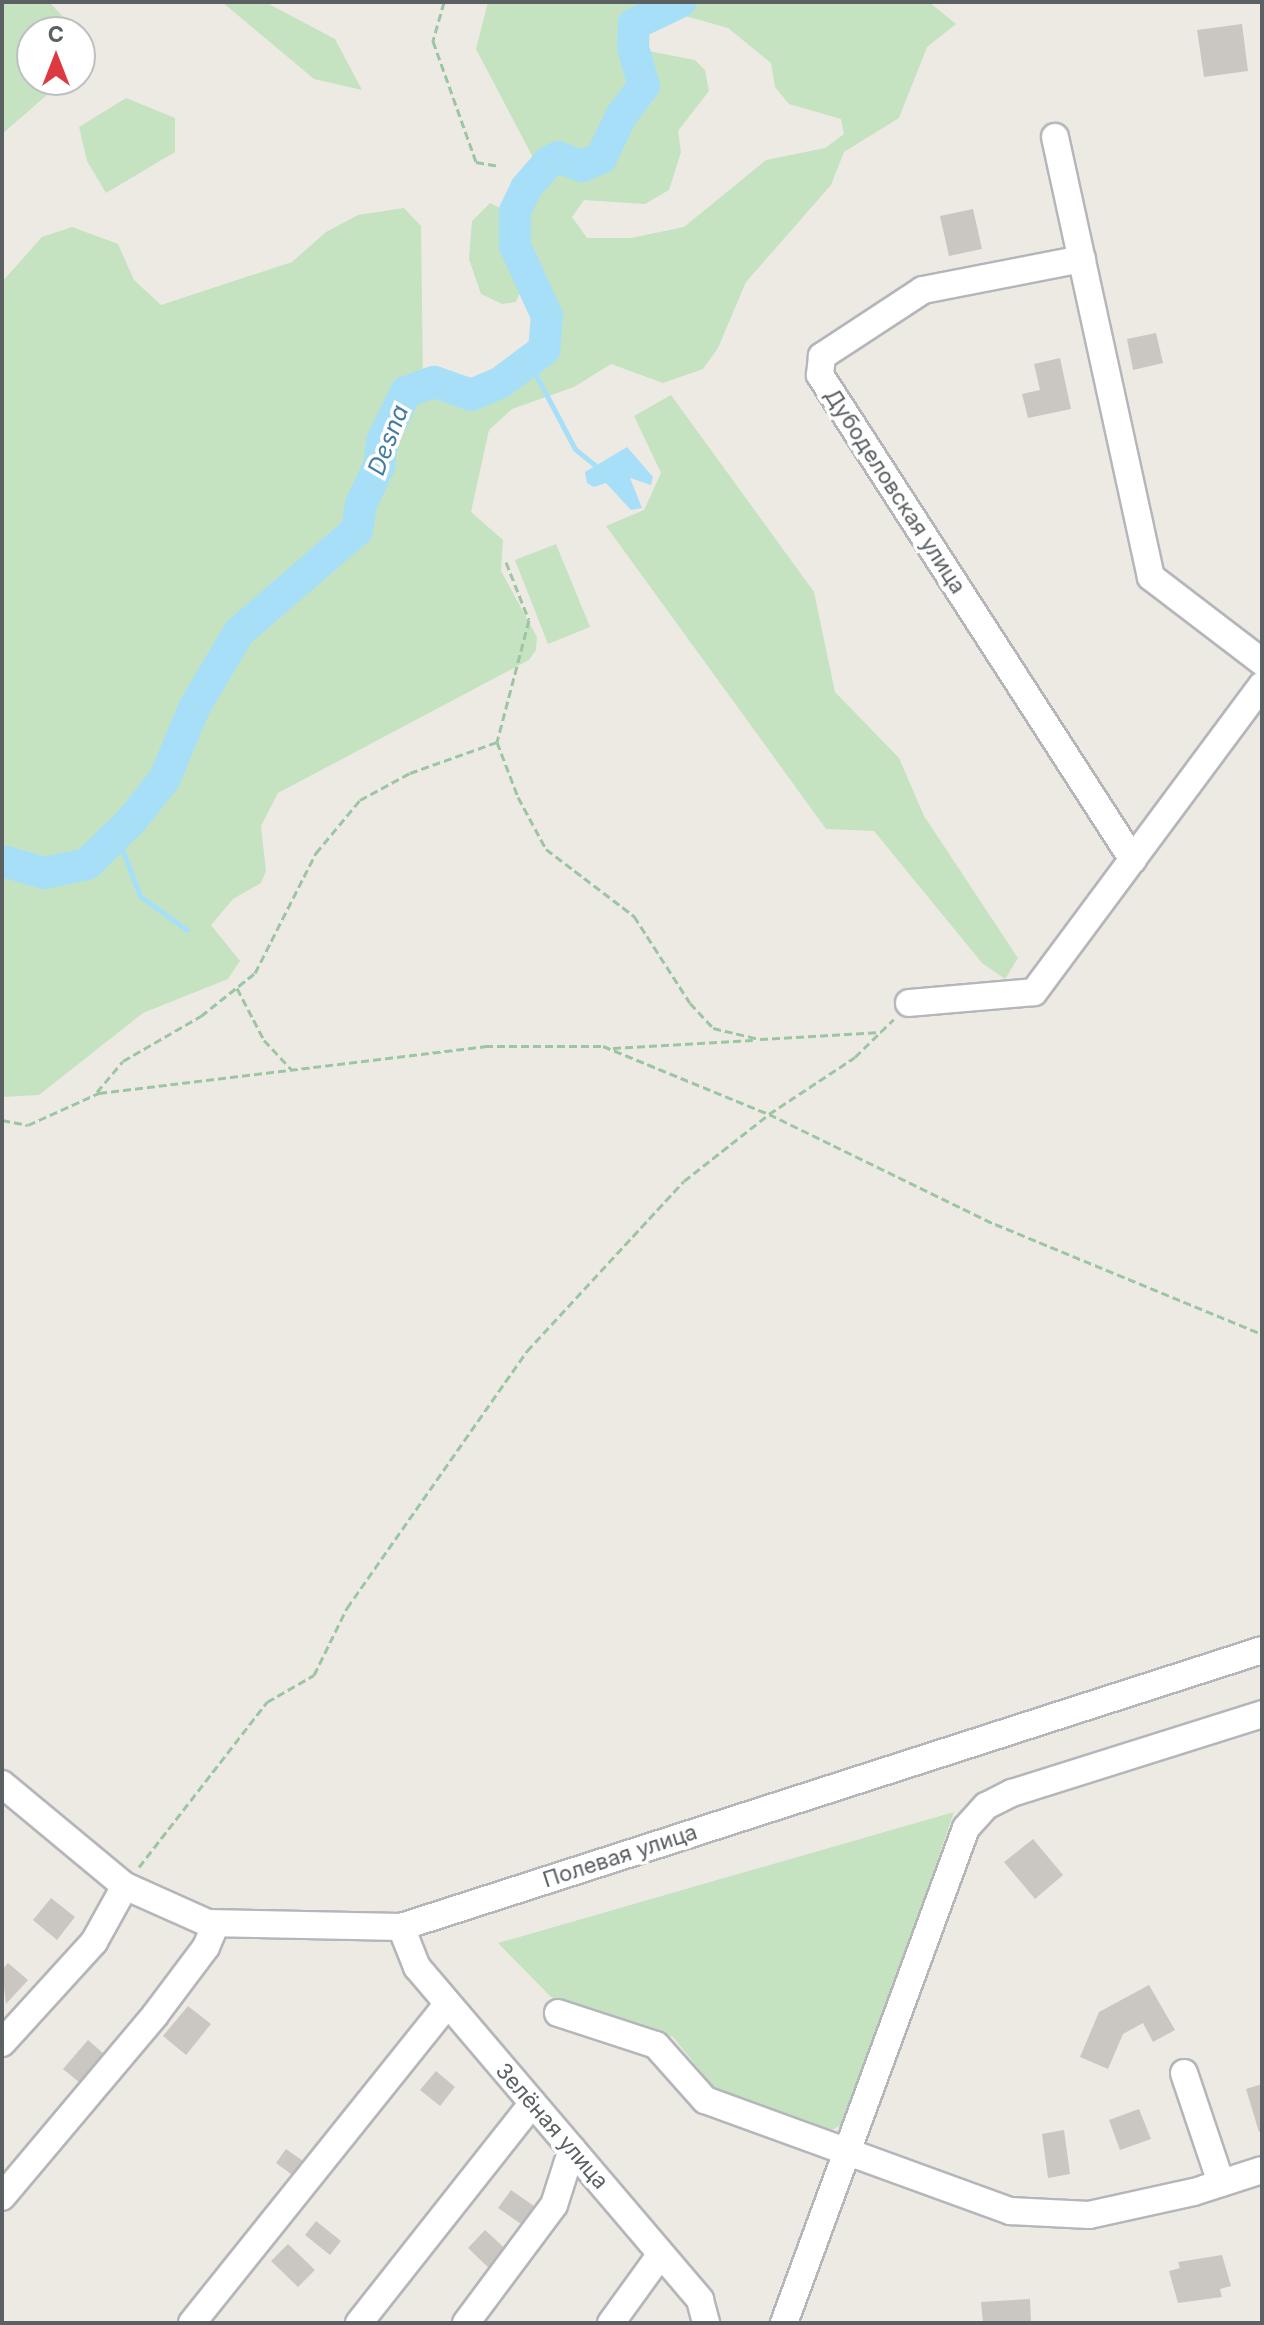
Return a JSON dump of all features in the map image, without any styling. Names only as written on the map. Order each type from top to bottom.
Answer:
[{"type":"street","points":[[1055,137],[1151,577],[1262,662]]},
{"type":"street","name":"Дубоделовская улица","points":[[1082,259],[923,290],[822,356],[820,375],[1133,860]]},
{"type":"street","points":[[909,1003],[1034,992],[1262,685]]},
{"type":"street","name":"Полевая улица","points":[[2,1784],[125,1886],[216,1924],[401,1927],[1262,1650]]},
{"type":"street","points":[[784,2323],[966,1828],[986,1806],[1086,1766],[1262,1714]]},
{"type":"street","points":[[2,2043],[94,1942],[125,1886]]},
{"type":"street","points":[[2,2197],[155,2015],[206,1947],[216,1924]]},
{"type":"street","name":"Зелёная улица","points":[[401,1927],[417,1967],[700,2300],[706,2323]]},
{"type":"street","points":[[192,2323],[448,2004]]},
{"type":"street","points":[[558,2013],[656,2045],[705,2100],[846,2154],[1010,2211],[1089,2215],[1262,2170]]},
{"type":"street","points":[[1184,2073],[1221,2183]]},
{"type":"street","points":[[359,2323],[533,2103]]},
{"type":"street","points":[[466,2323],[554,2205],[572,2149]]},
{"type":"street","points":[[611,2323],[661,2254]]},
{"type":"path","points":[[444,2],[433,41],[476,162],[498,166]]},
{"type":"path","points":[[506,562],[529,620],[497,742],[546,849],[634,916],[690,1003],[713,1028],[759,1039]]},
{"type":"path","points":[[95,1095],[123,1061],[201,1016],[255,973],[316,853],[360,800],[410,773],[497,742]]},
{"type":"path","points":[[237,988],[264,1040],[292,1070]]},
{"type":"path","points":[[125,1886],[267,1702],[314,1675],[347,1608],[527,1351],[684,1181],[769,1114],[855,1057],[909,1003]]},
{"type":"path","points":[[2,1120],[28,1125],[95,1095],[485,1046],[609,1049],[882,1032]]},
{"type":"path","points":[[609,1049],[769,1114],[995,1224],[1262,1334]]},
{"type":"green space","points":[[2,2],[49,2],[62,16],[16,16],[16,96],[46,96],[2,134]]},
{"type":"green space","points":[[222,2],[265,2],[335,39],[362,90],[314,79]]},
{"type":"green space","points":[[488,2],[929,2],[956,24],[927,47],[899,118],[844,152],[831,185],[746,282],[718,348],[703,369],[663,383],[611,364],[574,387],[512,409],[489,430],[471,512],[503,540],[501,571],[537,637],[536,650],[529,660],[278,793],[261,826],[266,871],[261,883],[233,899],[211,925],[240,961],[228,979],[143,1013],[39,1095],[2,1097],[2,282],[42,237],[72,227],[118,244],[134,280],[161,305],[292,262],[326,232],[358,215],[404,208],[421,226],[423,381],[472,395],[501,382],[544,350],[548,339],[543,305],[515,246],[515,211],[539,169],[476,49]],"holes":[[[664,10],[728,28],[771,63],[775,87],[789,104],[841,119],[844,134],[825,148],[766,160],[684,227],[631,238],[587,238],[572,217],[584,200],[645,204],[669,190],[681,152],[678,131],[709,91],[705,70],[695,60],[633,48],[634,24]]]},
{"type":"green space","points":[[126,98],[175,118],[175,152],[106,193],[87,161],[79,127]]},
{"type":"green space","points":[[490,203],[506,211],[509,257],[525,281],[516,302],[502,304],[481,294],[469,259],[472,221]]},
{"type":"green space","points":[[671,395],[814,592],[835,692],[899,758],[924,816],[1018,958],[1005,979],[982,963],[874,831],[826,829],[606,526],[644,510],[661,473],[634,416]]},
{"type":"green space","points":[[556,544],[590,627],[548,644],[515,560]]},
{"type":"green space","points":[[954,1812],[847,2123],[831,2130],[715,2089],[673,2037],[551,1997],[498,1943]]},
{"type":"water","points":[[627,447],[653,477],[651,485],[630,478],[642,508],[631,510],[606,483],[594,487],[587,483],[585,472]]},
{"type":"building","points":[[1242,24],[1248,71],[1204,77],[1197,30]]},
{"type":"building","points":[[973,209],[982,249],[949,256],[940,216]]},
{"type":"building","points":[[1156,333],[1163,363],[1133,370],[1127,339]]},
{"type":"building","points":[[1060,358],[1071,409],[1028,418],[1022,394],[1040,390],[1034,364]]},
{"type":"building","points":[[1033,1839],[1063,1875],[1035,1899],[1004,1862]]},
{"type":"building","points":[[51,1898],[75,1917],[57,1940],[33,1920]]},
{"type":"building","points":[[8,1963],[28,1980],[6,2004],[2,1970]]},
{"type":"building","points":[[1149,1985],[1175,2030],[1153,2042],[1143,2023],[1123,2034],[1108,2069],[1080,2057],[1099,2012]]},
{"type":"building","points":[[188,2006],[211,2024],[186,2055],[163,2036]]},
{"type":"building","points":[[88,2040],[104,2054],[80,2083],[63,2069]]},
{"type":"building","points":[[436,2071],[455,2087],[440,2106],[420,2090]]},
{"type":"building","points":[[1262,2084],[1262,2131],[1259,2132],[1246,2089]]},
{"type":"building","points":[[1139,2109],[1151,2139],[1120,2150],[1109,2120]]},
{"type":"building","points":[[1064,2130],[1070,2174],[1048,2178],[1042,2134]]},
{"type":"building","points":[[286,2149],[306,2163],[295,2177],[276,2163]]},
{"type":"building","points":[[511,2190],[534,2206],[521,2224],[498,2208]]},
{"type":"building","points":[[316,2221],[341,2241],[330,2255],[305,2235]]},
{"type":"building","points":[[485,2230],[511,2254],[493,2272],[468,2248]]},
{"type":"building","points":[[288,2244],[315,2270],[298,2287],[271,2261]]},
{"type":"building","points":[[1222,2255],[1231,2286],[1220,2289],[1222,2297],[1178,2303],[1169,2271],[1180,2268],[1178,2262]]},
{"type":"building","points":[[1030,2299],[1031,2323],[983,2323],[981,2302]]},
{"type":"waterway","name":"Desna","points":[[2,861],[44,873],[87,864],[132,820],[165,778],[194,708],[239,632],[357,530],[361,504],[379,466],[382,441],[406,392],[434,382],[471,395],[501,382],[544,350],[547,316],[515,246],[515,211],[526,188],[549,162],[558,157],[582,166],[601,158],[621,116],[644,86],[633,48],[634,24],[680,2]]},
{"type":"waterway","points":[[529,362],[575,449],[595,465]]},
{"type":"waterway","points":[[117,836],[140,896],[187,930]]}]
